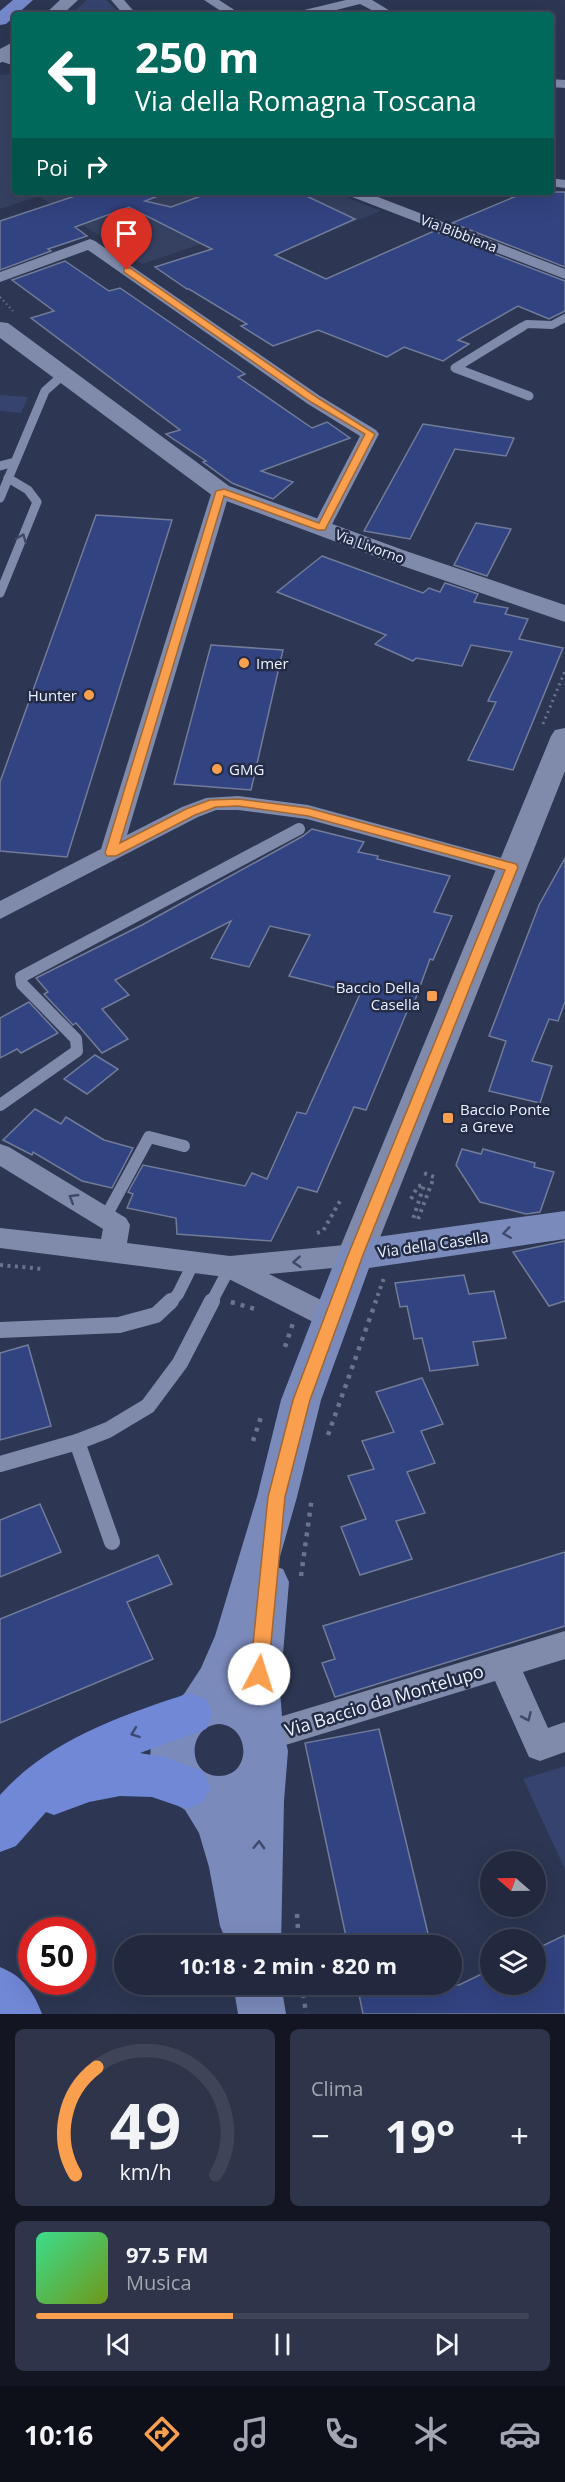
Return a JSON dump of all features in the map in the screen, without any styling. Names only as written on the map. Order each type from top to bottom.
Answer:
[{"type":"highway","points":[[5,1824],[48,1780],[107,1744],[194,1712]]},
{"type":"highway","points":[[5,1824],[45,1797],[100,1775],[126,1773],[156,1776],[194,1791]]},
{"type":"highway","points":[[0,1991],[18,2014]]},
{"type":"main road","points":[[0,20],[24,0]]},
{"type":"main road","points":[[26,12],[40,0]]},
{"type":"main road","points":[[0,33],[12,23]]},
{"type":"main road","name":"Via della Casella","points":[[371,1262],[565,1225]]},
{"type":"main road","name":"Via Baccio da Montelupo","points":[[263,1935],[261,1801],[264,1743],[259,1712],[260,1669],[296,1492],[302,1400],[331,1318],[371,1262]]},
{"type":"main road","name":"Via Baccio da Montelupo","points":[[251,1935],[219,1824],[194,1791],[177,1776],[172,1762],[171,1747],[176,1732],[218,1681],[296,1492]]},
{"type":"main road","name":"Via Baccio da Montelupo","points":[[194,1712],[213,1705],[229,1705],[244,1711],[254,1718],[264,1743]]},
{"type":"main road","points":[[194,1791],[217,1797],[232,1796],[247,1789],[258,1778],[264,1743]]},
{"type":"street","points":[[56,12],[70,0]]},
{"type":"street","points":[[117,0],[128,12]]},
{"type":"street","points":[[210,0],[231,12]]},
{"type":"street","points":[[313,12],[362,0],[385,12]]},
{"type":"street","name":"Via Bibbiena","points":[[360,195],[565,274]]},
{"type":"street","points":[[0,277],[90,244],[314,400],[370,434],[321,528]]},
{"type":"street","name":"Via Livorno","points":[[2,327],[221,491],[565,614]]},
{"type":"street","points":[[111,853],[221,491]]},
{"type":"street","name":"Via Baccio da Montelupo","points":[[371,1262],[512,867],[565,736]]},
{"type":"street","points":[[0,911],[190,812],[214,803],[238,802],[308,812],[512,867]]},
{"type":"street","points":[[0,1154],[117,1225],[112,1252]]},
{"type":"street","name":"Via della Casella","points":[[0,1238],[230,1267],[371,1262]]},
{"type":"street","name":"Via della Casella","points":[[230,1267],[331,1318]]},
{"type":"street","name":"Via Baccio da Montelupo","points":[[264,1743],[565,1645]]},
{"type":"street","name":"Via Baccio da Montelupo","points":[[503,1664],[540,1746],[565,1737]]},
{"type":"lane","points":[[529,396],[455,368],[527,324],[552,325],[565,318]]},
{"type":"lane","points":[[0,498],[45,391],[64,374]]},
{"type":"lane","points":[[0,466],[15,462]]},
{"type":"lane","points":[[0,593],[37,502],[28,490],[8,478]]},
{"type":"lane","points":[[0,1105],[77,1051],[76,1039],[22,984],[21,977],[299,830]]},
{"type":"lane","points":[[105,1218],[149,1137],[184,1146]]},
{"type":"lane","points":[[0,1330],[119,1325],[156,1315],[178,1294],[194,1262]]},
{"type":"lane","points":[[0,1464],[77,1442],[108,1430],[148,1406],[180,1364],[230,1267]]},
{"type":"lane","points":[[77,1442],[112,1542]]},
{"type":"path","points":[[410,1202],[418,1186],[424,1185],[411,1222],[417,1223],[435,1177],[421,1174]]},
{"type":"path","points":[[314,1234],[323,1231],[340,1201]]},
{"type":"path","points":[[325,1446],[371,1262]]},
{"type":"path","points":[[296,1492],[299,1586]]},
{"type":"path","points":[[283,1995],[306,2014]]},
{"type":"shaded area","points":[[87,0],[106,0],[119,12],[73,12]]},
{"type":"shaded area","points":[[12,73],[12,195],[341,195],[381,211],[255,261],[219,238],[142,264],[39,196],[0,209],[0,75]]},
{"type":"shaded area","points":[[0,395],[28,397],[21,413],[0,411]]},
{"type":"shaded area","points":[[565,1766],[565,1869],[523,1779]]},
{"type":"building","points":[[554,192],[565,192],[565,267],[452,223],[519,195],[554,195]]},
{"type":"building","points":[[78,195],[160,195],[145,201],[171,207],[204,195],[304,195],[355,219],[275,255],[326,279],[434,231],[565,281],[565,311],[549,319],[518,306],[458,340],[469,344],[443,361],[404,347],[387,357],[318,330],[273,346],[241,326],[247,324],[187,289],[155,267],[212,249],[129,207],[75,227],[87,236],[48,249],[51,251],[0,270],[0,221]]},
{"type":"building","points":[[65,261],[109,291],[120,288],[245,374],[238,377],[312,428],[327,422],[350,438],[261,471],[293,482],[273,499],[232,483],[203,462],[206,461],[166,434],[180,430],[31,318],[54,311],[12,280]]},
{"type":"building","points":[[423,424],[514,438],[506,456],[455,449],[410,539],[364,531]]},
{"type":"building","points":[[96,515],[172,520],[67,857],[0,851],[0,782]]},
{"type":"building","points":[[476,523],[511,529],[487,576],[454,565]]},
{"type":"building","points":[[322,556],[423,593],[429,588],[440,592],[445,583],[478,594],[474,602],[508,608],[505,614],[528,619],[519,639],[563,648],[513,770],[468,760],[496,702],[488,701],[512,652],[471,645],[462,666],[416,658],[413,661],[375,644],[386,635],[277,592]]},
{"type":"building","points":[[211,645],[283,650],[251,790],[174,784]]},
{"type":"building","points":[[312,829],[364,842],[358,852],[378,856],[377,859],[450,876],[434,912],[452,916],[433,960],[430,959],[414,1003],[411,1002],[366,1110],[354,1107],[317,1192],[298,1187],[271,1241],[177,1234],[176,1218],[127,1208],[133,1194],[128,1192],[143,1165],[245,1186],[252,1173],[267,1179],[297,1112],[306,1114],[360,994],[289,976],[310,935],[270,926],[249,967],[211,958],[231,921],[115,980],[129,995],[102,1009],[128,1039],[102,1053],[76,1023],[73,1025],[44,994],[48,992],[36,978],[142,925]]},
{"type":"building","points":[[565,858],[565,1002],[558,1021],[549,1019],[532,1061],[552,1066],[540,1103],[489,1091],[506,1041],[489,1036],[539,905]]},
{"type":"building","points":[[29,1002],[58,1033],[21,1053],[17,1049],[0,1058],[0,1018]]},
{"type":"building","points":[[95,1055],[118,1069],[87,1094],[64,1079]]},
{"type":"building","points":[[35,1109],[61,1124],[66,1117],[104,1140],[133,1148],[112,1188],[82,1181],[33,1152],[32,1155],[3,1140]]},
{"type":"building","points":[[462,1149],[481,1154],[483,1149],[535,1163],[534,1167],[554,1172],[540,1212],[526,1214],[480,1202],[456,1165]]},
{"type":"building","points":[[565,1241],[565,1301],[549,1306],[513,1252]]},
{"type":"building","points":[[464,1275],[469,1294],[494,1291],[506,1338],[473,1342],[478,1365],[430,1371],[422,1338],[414,1339],[407,1306],[400,1307],[395,1283]]},
{"type":"building","points":[[28,1345],[51,1426],[0,1440],[0,1353]]},
{"type":"building","points":[[422,1378],[443,1424],[421,1431],[435,1463],[407,1472],[425,1513],[396,1521],[412,1559],[360,1575],[341,1527],[366,1519],[348,1476],[374,1469],[362,1441],[394,1432],[376,1392]]},
{"type":"building","points":[[40,1504],[61,1552],[0,1577],[0,1520]]},
{"type":"building","points":[[565,1552],[565,1626],[335,1697],[322,1663],[335,1659],[323,1626]]},
{"type":"building","points":[[158,1555],[172,1584],[127,1602],[153,1659],[0,1723],[0,1619]]},
{"type":"building","points":[[379,1729],[428,1935],[346,1935],[305,1743]]},
{"type":"building","points":[[565,1935],[565,2014],[363,2014],[359,1995],[462,1995],[462,1984],[480,1975],[480,1995],[546,1995],[546,1944]]},
{"type":"place","name":"Imer","points":[[244,663]]},
{"type":"place","name":"Hunter","points":[[89,695]]},
{"type":"place","name":"GMG","points":[[217,769]]},
{"type":"place","name":"Baccio Della Casella","points":[[432,996]]},
{"type":"place","name":"Baccio Ponte a Greve","points":[[448,1118]]},
{"type":"route","points":[[127,270],[314,400],[370,434],[321,528],[221,491],[111,853],[190,812],[214,803],[238,802],[308,812],[512,867],[355,1255],[302,1400],[277,1497],[259,1674]]}]
